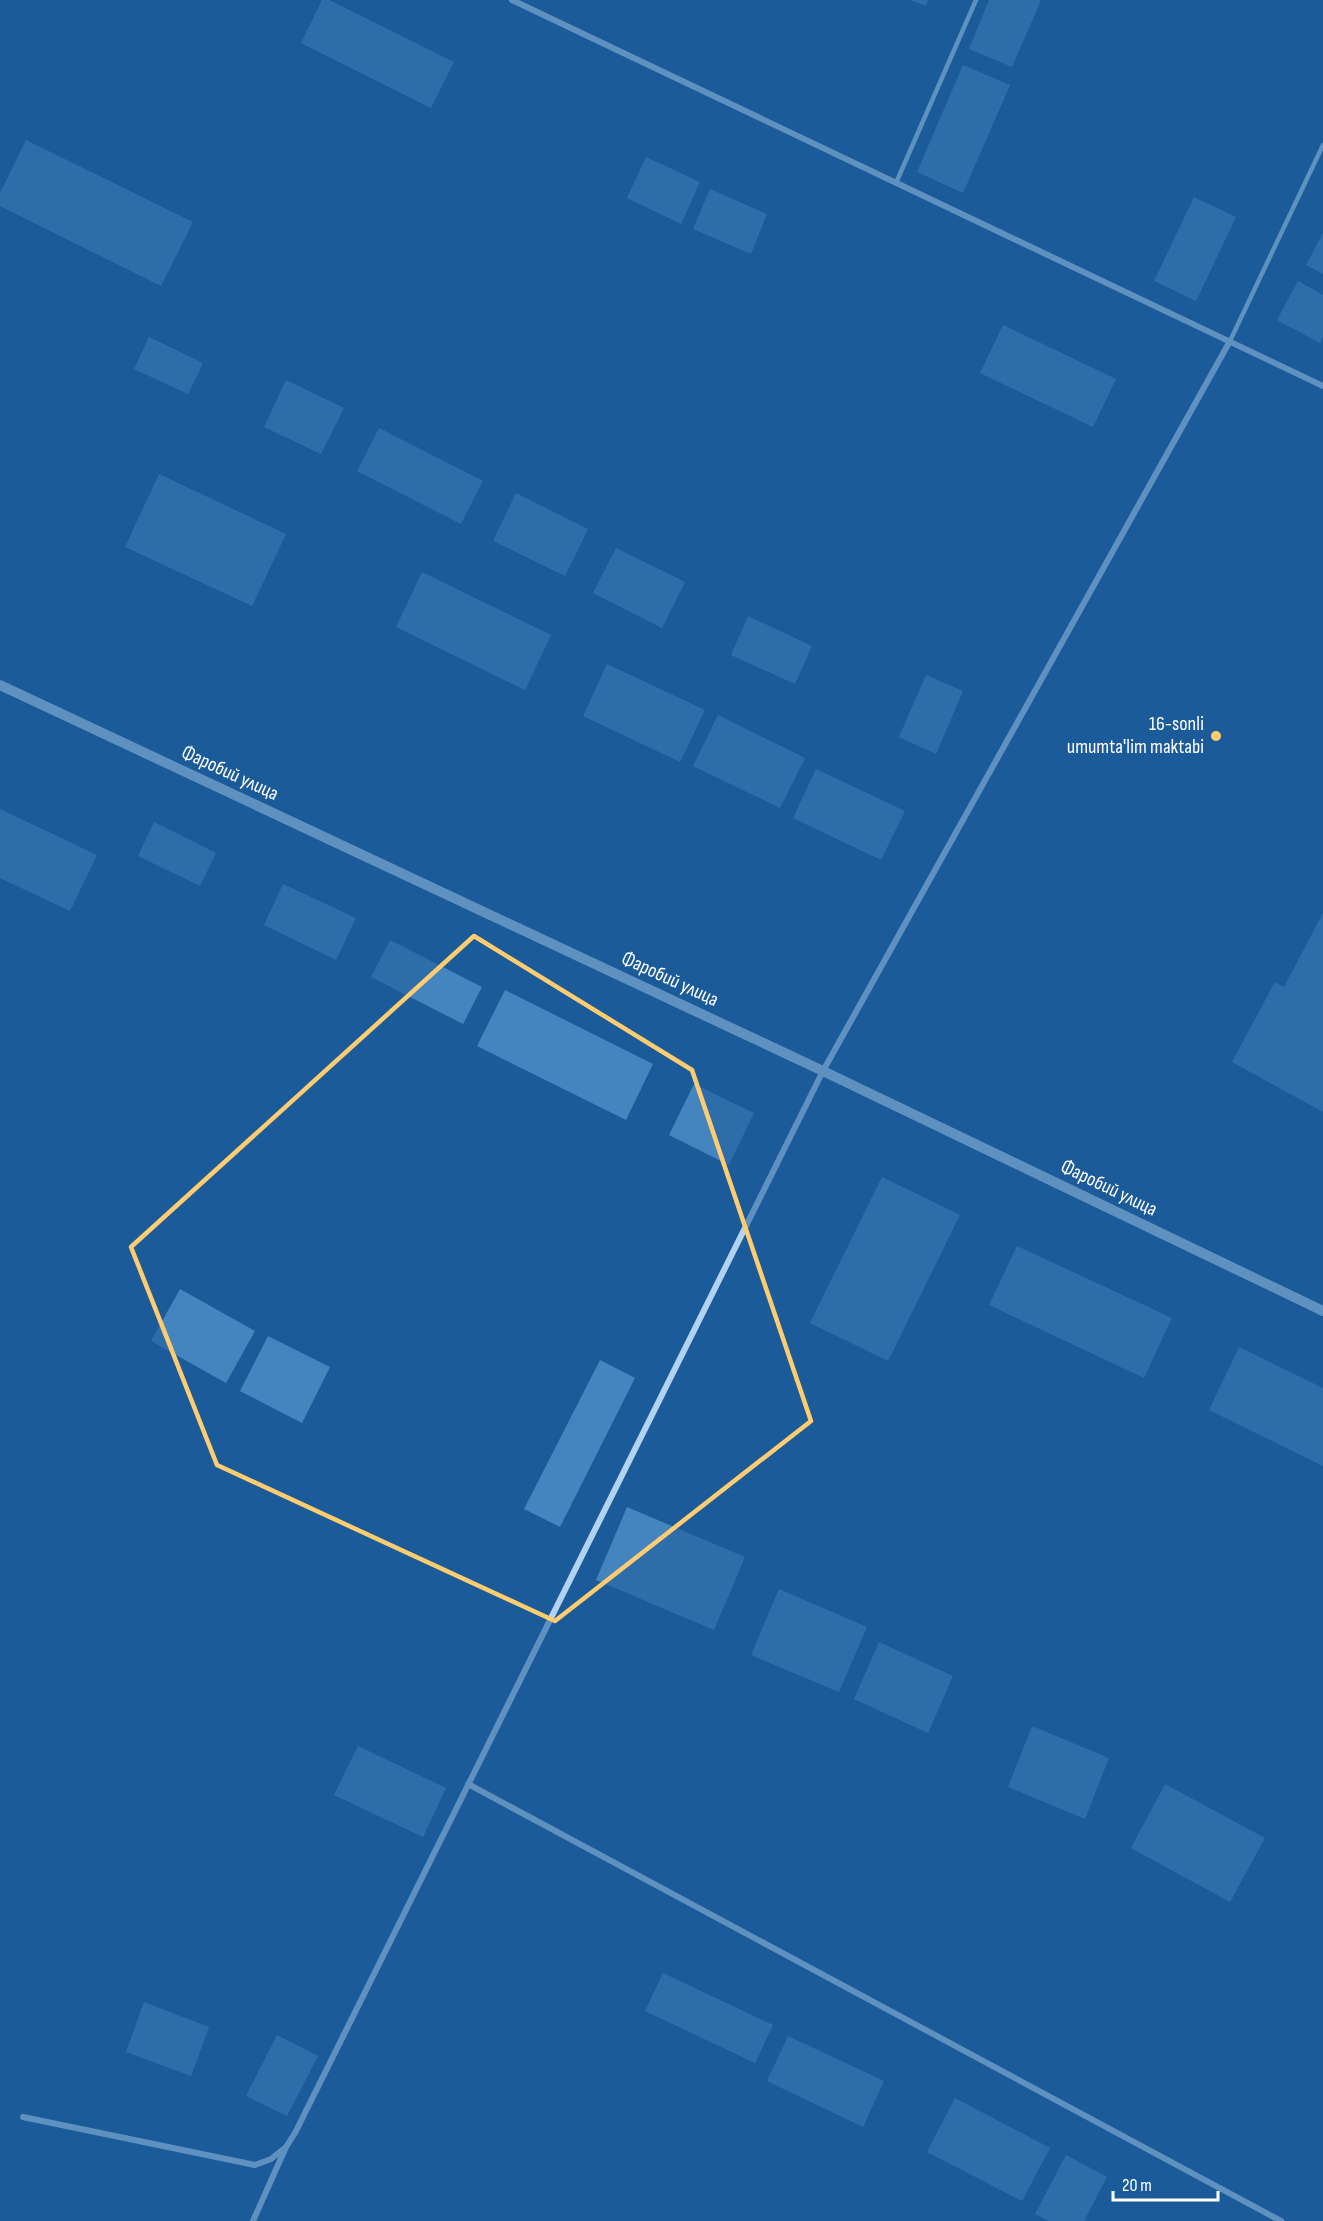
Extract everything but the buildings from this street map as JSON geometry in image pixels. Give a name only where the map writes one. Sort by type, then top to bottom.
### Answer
[{"type":"street","points":[[512,0],[525,3],[1323,386]]},
{"type":"street","points":[[252,2221],[286,2147],[295,2133],[823,1071],[1230,341]]},
{"type":"street","name":"Фаробий улица","points":[[0,685],[823,1071],[1323,1311]]},
{"type":"street","points":[[468,1784],[1281,2221]]},
{"type":"street","points":[[23,2117],[255,2165],[271,2159],[286,2147]]},
{"type":"lane","points":[[896,183],[976,0]]},
{"type":"lane","points":[[1230,341],[1323,145]]},
{"type":"highlighted area","points":[[474,936],[692,1070],[811,1421],[555,1621],[217,1465],[131,1247]]},
{"type":"place","name":"16-sonli umumta'lim maktabi","points":[[1216,736]]}]
